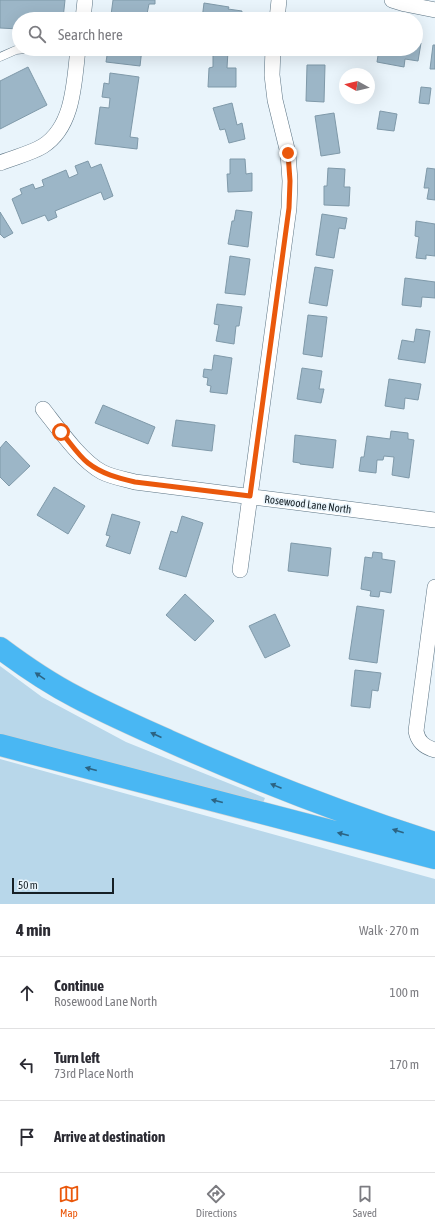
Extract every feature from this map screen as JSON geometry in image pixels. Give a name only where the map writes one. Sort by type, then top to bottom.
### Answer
[{"type":"highway","points":[[0,648],[44,679],[76,698],[222,764],[375,824],[435,842]]},
{"type":"highway","points":[[0,745],[435,858]]},
{"type":"street","points":[[83,12],[85,0]]},
{"type":"street","points":[[277,12],[279,0]]},
{"type":"street","points":[[392,0],[435,10]]},
{"type":"street","points":[[0,163],[42,147],[57,133],[66,117],[71,100],[77,56]]},
{"type":"street","points":[[240,570],[289,201],[290,181],[288,153],[275,100],[272,75],[273,56]]},
{"type":"street","name":"Rosewood Lane North","points":[[43,409],[87,462],[102,472],[118,478],[135,482],[435,520]]},
{"type":"street","points":[[435,586],[416,731],[420,742],[424,746],[435,750]]},
{"type":"lane","points":[[0,57],[12,52]]},
{"type":"shaded area","points":[[0,666],[42,697],[126,742],[265,798],[263,803],[0,734]]},
{"type":"shaded area","points":[[0,759],[435,879],[435,904],[0,904]]},
{"type":"building","points":[[0,0],[65,0],[64,12],[12,12],[12,29],[0,28]]},
{"type":"building","points":[[113,0],[155,0],[155,4],[149,4],[147,12],[111,12]]},
{"type":"building","points":[[204,3],[229,7],[228,9],[242,11],[242,12],[203,12]]},
{"type":"building","points":[[433,45],[435,45],[435,69],[430,69]]},
{"type":"building","points":[[107,56],[141,56],[140,66],[106,62]]},
{"type":"building","points":[[213,56],[228,56],[227,68],[236,68],[236,87],[208,87],[209,68],[213,67]]},
{"type":"building","points":[[378,56],[419,56],[418,61],[405,59],[404,67],[377,62]]},
{"type":"building","points":[[307,65],[325,65],[324,102],[306,101]]},
{"type":"building","points":[[28,67],[47,105],[0,129],[0,81]]},
{"type":"building","points":[[110,73],[139,77],[130,137],[138,138],[137,149],[95,144],[100,107],[109,108],[110,98],[102,97],[104,83],[109,84]]},
{"type":"building","points":[[421,87],[431,88],[429,104],[419,103]]},
{"type":"building","points":[[232,103],[237,125],[242,123],[245,139],[229,143],[225,129],[220,130],[213,108]]},
{"type":"building","points":[[380,111],[397,114],[394,131],[377,129]]},
{"type":"building","points":[[334,113],[340,153],[321,156],[315,116]]},
{"type":"building","points":[[230,159],[245,159],[246,174],[252,173],[252,191],[228,192],[227,174],[230,174]]},
{"type":"building","points":[[88,161],[91,168],[101,164],[113,196],[104,200],[101,192],[55,211],[57,217],[48,221],[45,215],[22,224],[12,199],[22,194],[20,189],[33,184],[35,189],[44,186],[42,180],[66,170],[69,178],[78,174],[75,166]]},
{"type":"building","points":[[328,168],[345,169],[344,187],[350,187],[349,206],[324,205],[324,186],[327,186]]},
{"type":"building","points":[[427,168],[435,169],[435,200],[427,199],[429,188],[424,188]]},
{"type":"building","points":[[236,210],[252,212],[248,247],[228,244],[232,221],[234,221]]},
{"type":"building","points":[[0,212],[13,233],[4,238],[0,234]]},
{"type":"building","points":[[322,214],[347,218],[345,229],[339,228],[334,258],[316,255]]},
{"type":"building","points":[[416,221],[435,224],[435,256],[426,255],[426,259],[416,258],[419,237],[415,236]]},
{"type":"building","points":[[230,256],[250,259],[245,295],[225,293]]},
{"type":"building","points":[[315,267],[333,270],[327,306],[309,303]]},
{"type":"building","points":[[405,278],[435,282],[435,298],[422,297],[421,307],[402,305]]},
{"type":"building","points":[[217,304],[242,307],[239,326],[236,326],[234,344],[216,341],[219,325],[214,324]]},
{"type":"building","points":[[308,315],[327,317],[322,357],[303,354]]},
{"type":"building","points":[[416,329],[430,331],[425,363],[398,359],[402,340],[414,342]]},
{"type":"building","points":[[214,355],[232,358],[227,394],[210,392],[211,386],[207,385],[208,378],[203,377],[204,369],[212,370]]},
{"type":"building","points":[[302,368],[322,371],[319,389],[324,389],[321,403],[297,399]]},
{"type":"building","points":[[389,379],[421,384],[418,400],[405,398],[404,409],[385,406]]},
{"type":"building","points":[[103,405],[155,427],[148,444],[95,423]]},
{"type":"building","points":[[176,420],[215,425],[212,451],[172,446]]},
{"type":"building","points":[[391,431],[408,433],[408,439],[414,440],[409,478],[392,475],[394,457],[384,456],[383,460],[377,460],[376,473],[359,471],[361,457],[364,457],[367,436],[390,439]]},
{"type":"building","points":[[295,435],[336,440],[333,468],[293,462]]},
{"type":"building","points":[[6,441],[30,466],[9,486],[0,477],[0,448]]},
{"type":"building","points":[[54,487],[85,506],[68,534],[37,515]]},
{"type":"building","points":[[112,514],[140,522],[130,554],[106,546],[110,536],[106,535]]},
{"type":"building","points":[[182,516],[203,523],[186,577],[159,569],[171,531],[177,533]]},
{"type":"building","points":[[291,543],[331,548],[328,576],[288,571]]},
{"type":"building","points":[[373,552],[382,553],[382,559],[395,561],[391,593],[380,591],[379,597],[370,596],[371,591],[361,589],[365,557],[372,558]]},
{"type":"building","points":[[185,594],[214,621],[195,641],[166,615]]},
{"type":"building","points":[[357,606],[384,610],[377,663],[349,659]]},
{"type":"building","points":[[275,614],[290,646],[265,658],[249,626]]},
{"type":"building","points":[[355,670],[381,673],[378,691],[372,690],[370,708],[351,706]]},
{"type":"route","points":[[61,432],[87,462],[102,472],[118,478],[135,482],[250,496],[289,208],[290,181],[288,153]]}]
